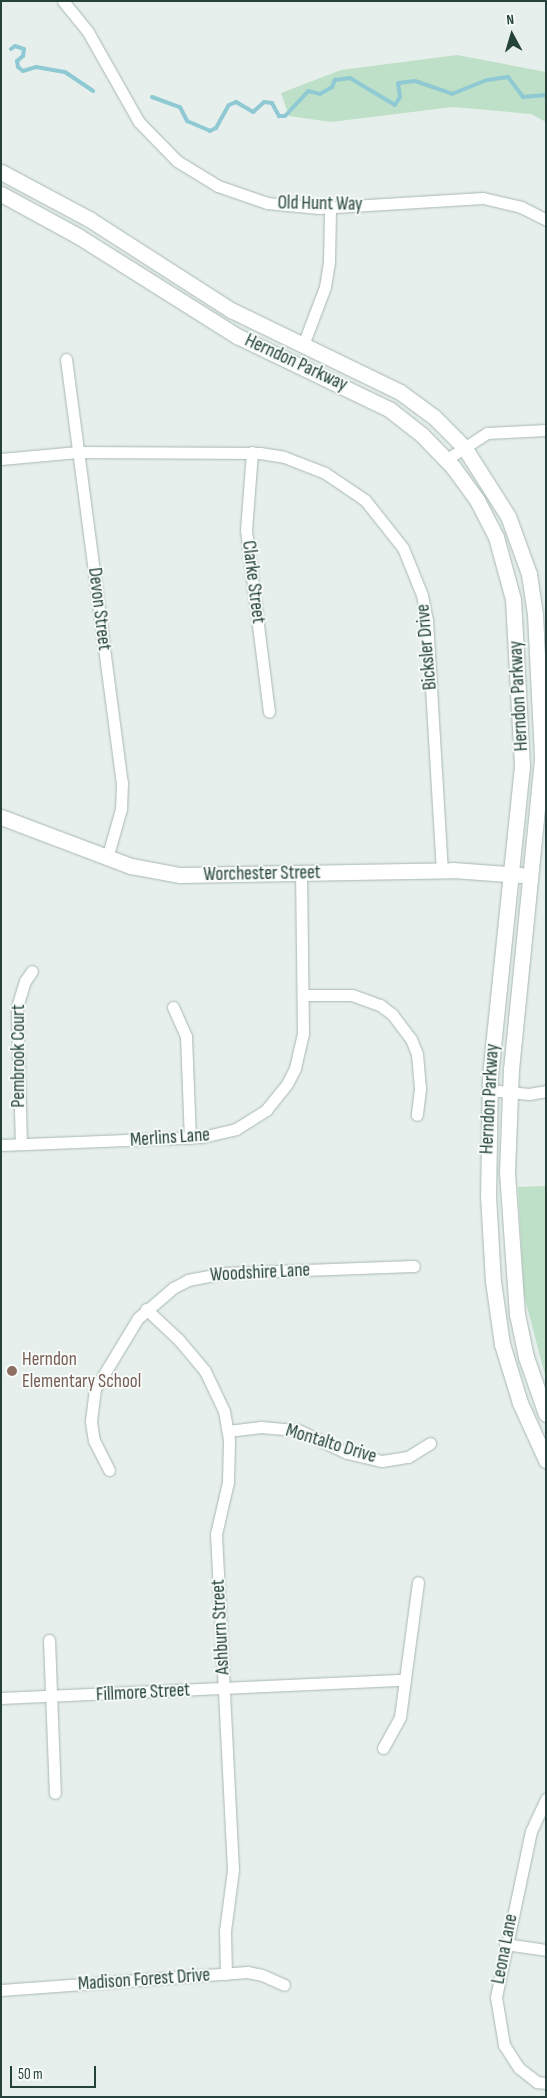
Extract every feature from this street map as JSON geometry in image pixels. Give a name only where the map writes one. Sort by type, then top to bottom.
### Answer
[{"type":"main road","name":"Herndon Parkway","points":[[1,172],[83,216],[231,310],[303,346],[395,388],[434,417],[464,447],[508,516],[523,554],[532,594],[542,745],[533,876],[510,1092],[507,1172],[515,1294],[526,1357],[546,1414]]},
{"type":"main road","name":"Herndon Parkway","points":[[1,194],[78,236],[237,336],[371,398],[407,421],[447,459],[487,519],[503,558],[513,599],[522,751],[512,874],[489,1090],[487,1186],[497,1315],[507,1364],[520,1403],[546,1460]]},
{"type":"main road","name":"Worchester Street","points":[[1,817],[107,858],[153,871],[180,875],[442,870],[533,876]]},
{"type":"street","name":"Old Hunt Way","points":[[63,1],[88,32],[139,122],[177,161],[198,175],[241,196],[292,207],[330,208],[483,198],[521,206],[546,220]]},
{"type":"street","points":[[303,346],[325,287],[329,262],[330,208]]},
{"type":"street","name":"Devon Street","points":[[66,359],[122,782],[121,809],[107,858]]},
{"type":"street","points":[[447,459],[488,433],[546,430]]},
{"type":"street","name":"Bicksler Drive","points":[[1,459],[78,452],[252,452],[303,463],[346,485],[385,522],[414,570],[427,620],[442,870]]},
{"type":"street","name":"Clarke Street","points":[[252,452],[246,530],[270,712]]},
{"type":"street","name":"Merlins Lane","points":[[1,1145],[190,1138],[236,1129],[266,1110],[277,1098],[295,1068],[301,1051],[303,995],[301,874]]},
{"type":"street","name":"Pembrook Court","points":[[21,1144],[17,1006],[20,994],[32,971]]},
{"type":"street","points":[[303,995],[352,995],[380,1005],[392,1014],[407,1032],[418,1054],[420,1088],[417,1115]]},
{"type":"street","points":[[173,1007],[186,1036],[190,1138]]},
{"type":"street","points":[[489,1090],[510,1092],[546,1091]]},
{"type":"street","name":"Woodshire Lane","points":[[108,1470],[94,1441],[91,1421],[94,1397],[102,1374],[146,1309],[172,1288],[206,1275],[414,1266]]},
{"type":"street","name":"Ashburn Street","points":[[146,1309],[185,1346],[205,1371],[216,1391],[228,1431],[228,1482],[216,1534],[233,1870],[225,1931],[226,1974]]},
{"type":"street","name":"Montalto Drive","points":[[228,1431],[261,1427],[298,1430],[347,1453],[382,1461],[408,1457],[430,1443]]},
{"type":"street","points":[[383,1748],[400,1717],[418,1582]]},
{"type":"street","points":[[50,1640],[50,1697],[55,1722],[55,1793]]},
{"type":"street","name":"Fillmore Street","points":[[1,1698],[404,1680]]},
{"type":"street","name":"Leona Lane","points":[[546,1799],[531,1831],[505,1944],[496,1997],[504,2045],[519,2068],[537,2082],[546,2083]]},
{"type":"street","points":[[505,1944],[546,1950]]},
{"type":"street","name":"Madison Forest Drive","points":[[1,1990],[226,1974],[262,1975],[284,1985]]},
{"type":"green space","points":[[457,55],[546,72],[546,122],[531,114],[453,107],[331,122],[289,116],[281,93],[341,70]]},
{"type":"green space","points":[[546,1186],[546,1379],[524,1295],[518,1187]]},
{"type":"waterway","points":[[11,49],[15,46],[24,49],[23,56],[17,61],[18,67],[23,71],[36,67],[65,72],[93,91]]},
{"type":"waterway","points":[[152,97],[180,107],[187,121],[210,131],[216,128],[229,105],[236,102],[253,112],[264,102],[272,103],[279,116],[285,116],[308,91],[320,94],[332,87],[335,80],[350,78],[395,105],[400,97],[398,83],[415,81],[452,94],[487,80],[508,77],[523,97],[546,95]]},
{"type":"place","name":"Herndon Elementary School","points":[[12,1371]]}]
